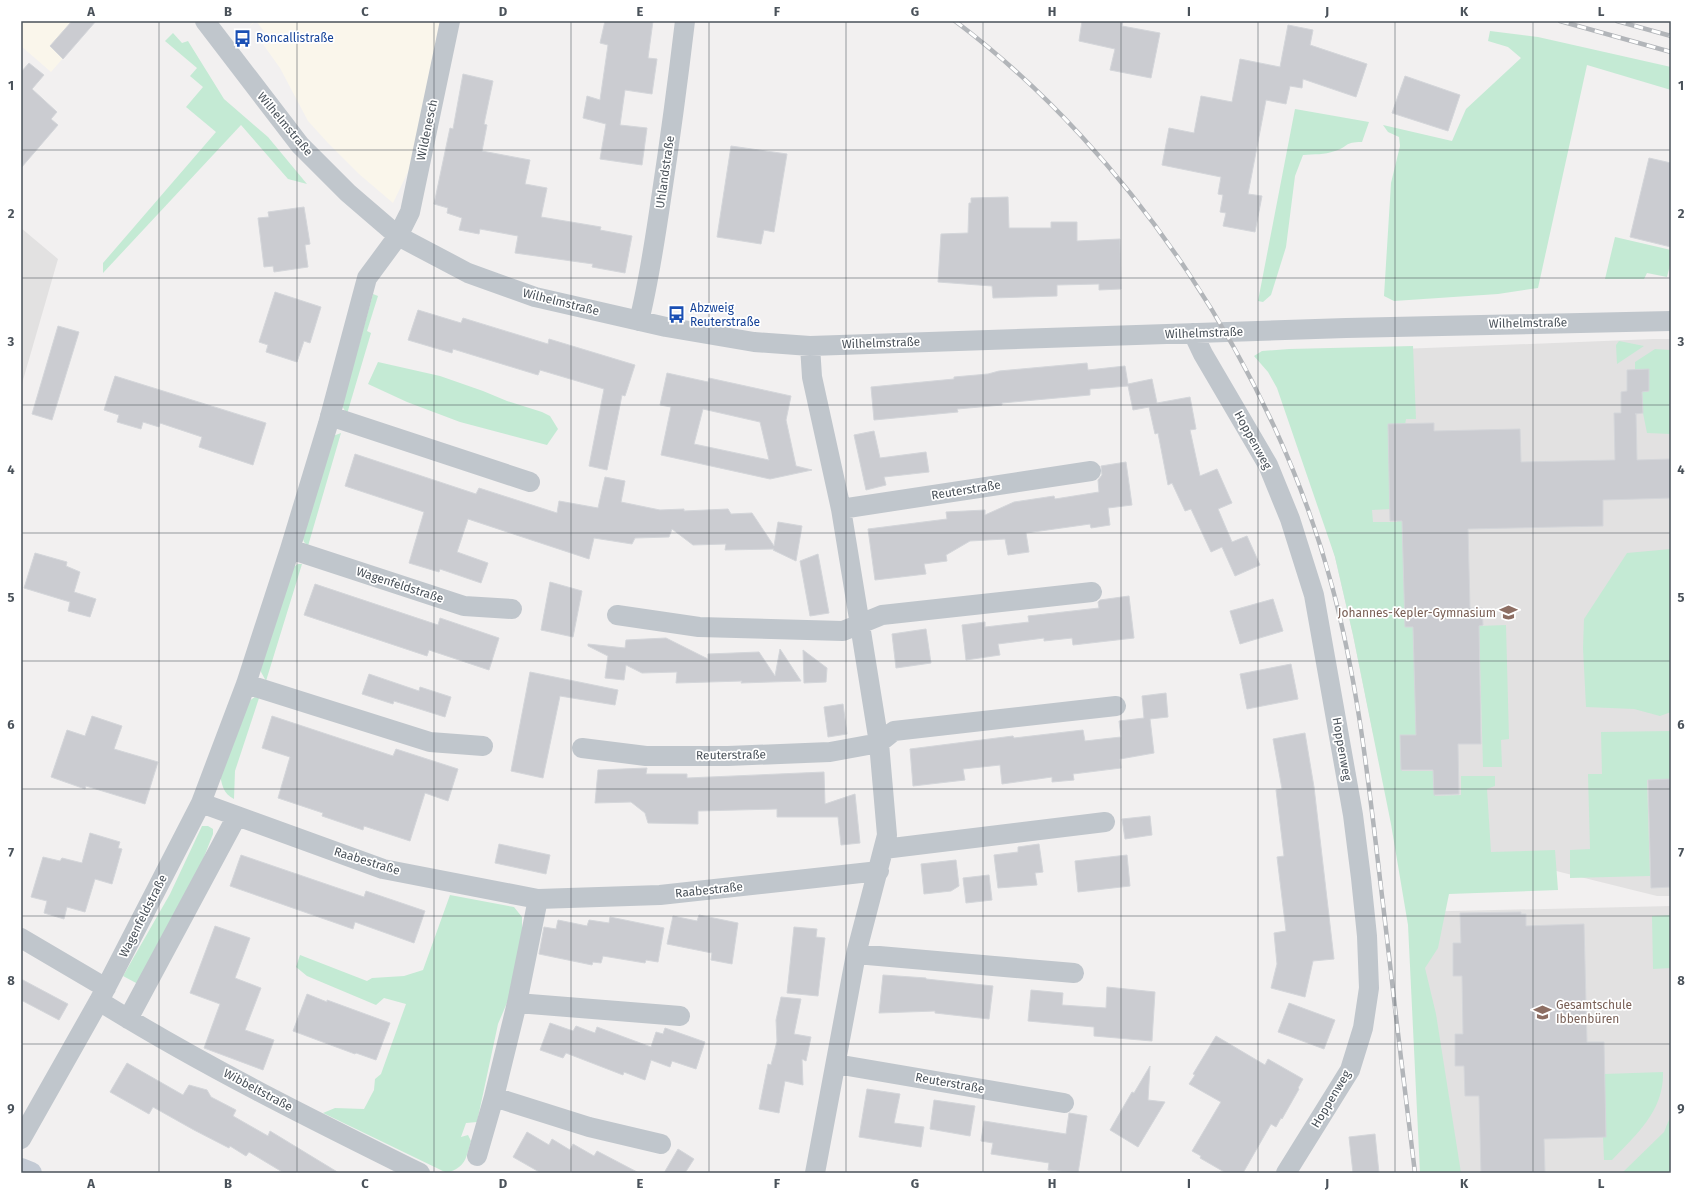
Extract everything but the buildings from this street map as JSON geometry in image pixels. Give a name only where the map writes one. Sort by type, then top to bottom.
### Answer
[{"type":"main road","points":[[21,1169],[31,1173]]},
{"type":"street","name":"Wilhelmstraße","points":[[205,21],[300,145],[348,193],[398,236],[468,273],[535,297],[666,327],[754,342],[810,346],[1361,327],[1671,321]]},
{"type":"street","name":"Wildenesch","points":[[398,236],[410,212],[450,21]]},
{"type":"street","name":"Uhlandstraße","points":[[639,321],[644,303],[660,208],[676,99],[685,21]]},
{"type":"street","name":"Wagenfeldstraße","points":[[21,1139],[103,994],[201,803],[246,684],[290,549],[330,416],[367,278],[398,236]]},
{"type":"street","name":"Hoppenweg","points":[[1193,333],[1203,354],[1268,465],[1290,519],[1314,594],[1353,815],[1363,899],[1367,936],[1369,988],[1363,1028],[1350,1070],[1286,1173]]},
{"type":"street","points":[[810,346],[812,377],[841,509],[879,743],[887,835],[879,871],[856,954],[817,1172]]},
{"type":"street","points":[[330,416],[530,482]]},
{"type":"street","name":"Reuterstraße","points":[[841,509],[1091,471]]},
{"type":"street","name":"Wagenfeldstraße","points":[[290,549],[464,606],[512,609]]},
{"type":"street","points":[[617,615],[699,627],[843,631],[882,615],[1092,592]]},
{"type":"street","points":[[246,684],[430,742],[483,746]]},
{"type":"street","name":"Reuterstraße","points":[[582,748],[646,756],[728,756],[830,752],[879,743],[894,731],[1116,706]]},
{"type":"street","name":"Raabestraße","points":[[201,803],[383,869],[538,899],[660,895],[879,871]]},
{"type":"street","points":[[128,1019],[237,816]]},
{"type":"street","points":[[884,849],[1105,822]]},
{"type":"street","points":[[476,1156],[494,1097],[517,1003],[538,899]]},
{"type":"street","name":"Wibbeltstraße","points":[[21,938],[103,994],[128,1019],[269,1097],[420,1173]]},
{"type":"street","points":[[856,954],[1074,973]]},
{"type":"street","points":[[517,1003],[680,1016]]},
{"type":"street","name":"Reuterstraße","points":[[836,1064],[1064,1103]]},
{"type":"street","points":[[494,1097],[589,1127],[662,1144]]},
{"type":"shaded area","points":[[21,21],[95,21],[51,72],[21,46]]},
{"type":"shaded area","points":[[256,21],[444,21],[418,151],[393,203],[359,174],[308,121],[280,68],[260,40],[267,35]]},
{"type":"shaded area","points":[[21,228],[58,259],[21,387]]},
{"type":"shaded area","name":"Johannes-Kepler-Gymnasium","points":[[1671,339],[1671,896],[1657,896],[1528,864],[1438,866],[1373,733],[1335,557],[1276,354]]},
{"type":"shaded area","name":"Gesamtschule Ibbenbüren","points":[[1671,906],[1671,1173],[1442,1173],[1410,912]]},
{"type":"green space","points":[[1490,31],[1538,37],[1671,67],[1671,90],[1587,65],[1538,288],[1498,294],[1394,301],[1384,296],[1391,183],[1400,146],[1399,137],[1388,132],[1383,125],[1452,141],[1466,109],[1521,58],[1508,47],[1488,41]]},
{"type":"green space","points":[[173,33],[182,43],[188,41],[224,99],[268,137],[307,184],[288,179],[241,125],[103,273],[103,263],[216,132],[186,107],[203,87],[190,76],[197,68],[165,41]]},
{"type":"green space","points":[[1295,109],[1369,122],[1362,142],[1349,144],[1327,153],[1303,155],[1295,176],[1286,247],[1271,295],[1263,302],[1258,301]]},
{"type":"green space","points":[[1615,237],[1671,250],[1671,261],[1667,277],[1647,273],[1644,279],[1605,279]]},
{"type":"green space","points":[[373,294],[378,296],[367,331],[371,333],[347,414],[342,406]]},
{"type":"green space","points":[[1619,341],[1644,346],[1617,364],[1616,345]]},
{"type":"green space","points":[[1413,346],[1416,419],[1406,419],[1391,509],[1372,510],[1373,522],[1397,522],[1397,519],[1404,519],[1406,627],[1414,627],[1417,736],[1402,736],[1402,771],[1434,771],[1435,796],[1461,795],[1461,776],[1495,776],[1495,786],[1487,789],[1491,852],[1555,850],[1558,890],[1449,894],[1438,948],[1425,968],[1436,1014],[1461,1173],[1420,1173],[1408,925],[1391,824],[1353,635],[1335,557],[1277,388],[1268,372],[1254,356],[1262,351],[1289,349]]},
{"type":"green space","points":[[1655,349],[1671,350],[1671,434],[1647,433],[1643,413],[1642,392],[1649,391],[1649,370],[1635,370],[1635,362]]},
{"type":"green space","points":[[378,362],[440,376],[507,401],[542,412],[550,416],[558,429],[547,445],[460,422],[407,402],[368,384]]},
{"type":"green space","points":[[341,433],[308,546],[304,542],[302,536],[333,436]]},
{"type":"green space","points":[[1671,549],[1671,712],[1660,716],[1634,709],[1586,707],[1583,648],[1584,619],[1627,553]]},
{"type":"green space","points":[[298,564],[302,564],[266,681],[261,672],[260,666],[292,568]]},
{"type":"green space","points":[[1506,625],[1509,739],[1501,740],[1502,767],[1483,767],[1479,626]]},
{"type":"green space","points":[[255,697],[259,698],[235,771],[234,799],[225,791],[220,772],[249,701]]},
{"type":"green space","points":[[1671,731],[1671,779],[1647,780],[1650,876],[1570,878],[1570,850],[1590,849],[1588,774],[1602,774],[1601,732]]},
{"type":"green space","points":[[202,826],[208,826],[213,829],[213,834],[197,875],[138,984],[123,976],[170,894]]},
{"type":"green space","points":[[450,895],[514,907],[522,917],[522,932],[509,998],[498,1024],[477,1122],[466,1123],[461,1137],[468,1135],[471,1141],[468,1152],[462,1165],[447,1173],[323,1113],[335,1108],[364,1109],[374,1090],[375,1079],[381,1074],[406,1004],[384,998],[376,1005],[307,976],[296,967],[300,955],[367,981],[372,978],[404,976],[423,970]]},
{"type":"green space","points":[[1671,915],[1671,968],[1653,969],[1652,916]]},
{"type":"green space","points":[[1663,1072],[1659,1099],[1647,1121],[1631,1141],[1612,1160],[1604,1160],[1603,1137],[1606,1137],[1604,1074]]},
{"type":"green space","points":[[1671,1115],[1671,1173],[1622,1173],[1664,1132]]},
{"type":"railway","points":[[955,21],[1020,75],[1081,135],[1137,202],[1188,273],[1234,348],[1274,426],[1307,506],[1332,586],[1342,625],[1357,704],[1415,1173]]},
{"type":"railway","points":[[1560,21],[1671,52]]},
{"type":"railway","points":[[1617,21],[1671,36]]},
{"type":"place","name":"Roncallistraße","points":[[243,38]]},
{"type":"place","name":"Abzweig Reuterstraße","points":[[677,315]]},
{"type":"place","name":"Johannes-Kepler-Gymnasium","points":[[1509,613]]},
{"type":"place","name":"Gesamtschule Ibbenbüren","points":[[1543,1012]]}]
